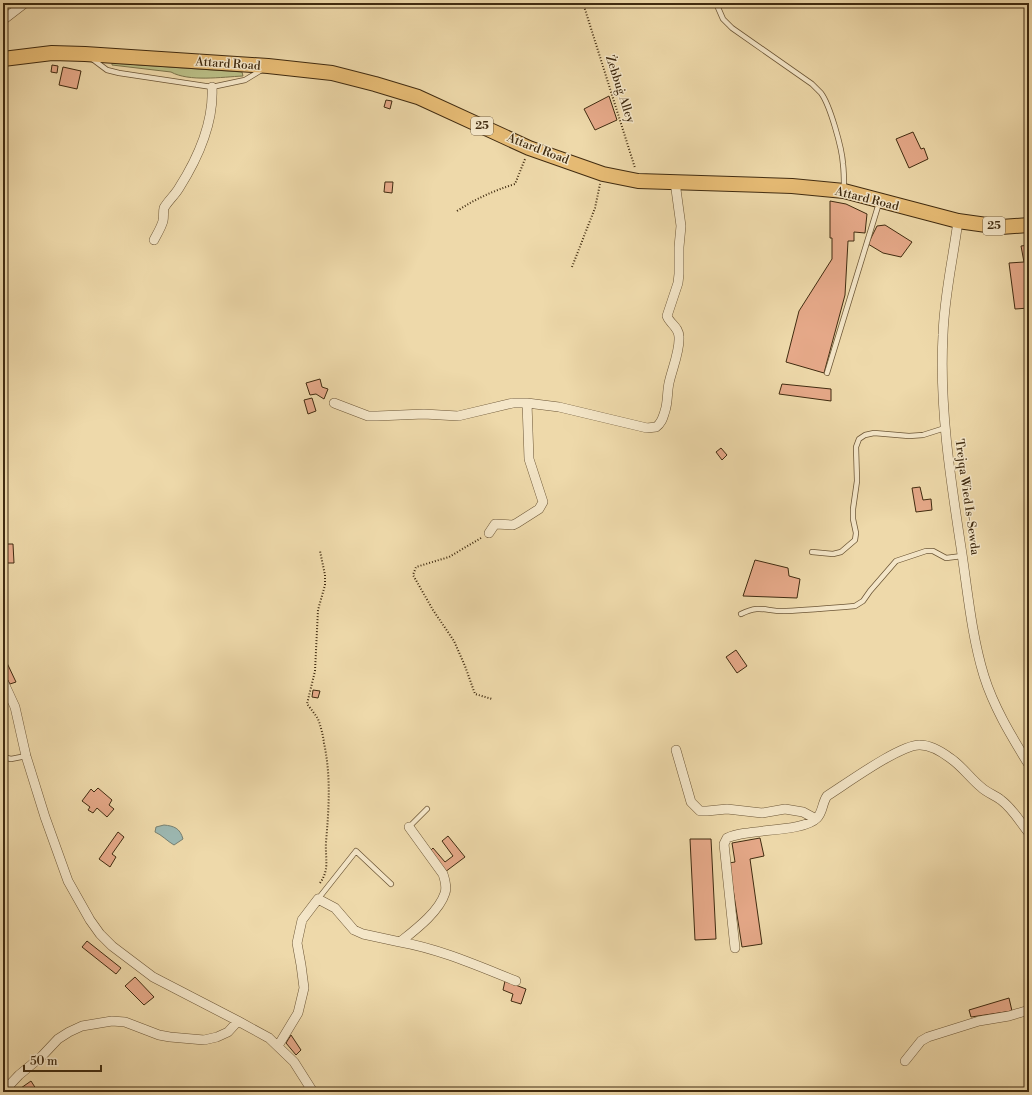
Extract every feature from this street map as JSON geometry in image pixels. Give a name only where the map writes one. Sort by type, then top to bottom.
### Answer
[{"type":"main road","name":"Attard Road","points":[[3,59],[52,53],[85,54],[268,66],[332,73],[418,97],[529,148],[603,174],[638,181],[792,186],[844,191],[958,221]]},
{"type":"main road","name":"25","points":[[958,221],[1001,227],[1029,225]]},
{"type":"street","points":[[3,20],[25,3]]},
{"type":"street","points":[[154,240],[160,229],[164,208],[182,184],[203,142],[213,99],[212,87]]},
{"type":"street","points":[[334,403],[368,416],[424,414],[458,416],[512,403],[527,403],[559,407],[647,428],[656,427],[660,424],[666,409],[669,383],[679,341],[676,327],[669,321],[668,316],[678,283],[679,274],[681,226],[675,182]]},
{"type":"street","name":"Trejqa Wied Is-Sewda","points":[[958,221],[943,333],[945,428],[952,489],[975,642],[991,693],[1011,735],[1029,765]]},
{"type":"street","points":[[489,533],[495,524],[513,525],[542,506],[542,497],[528,454],[527,403]]},
{"type":"street","points":[[3,681],[15,708],[26,756],[45,817],[68,881],[90,920],[100,934],[112,946],[153,977],[269,1038],[294,1062],[313,1092]]},
{"type":"street","points":[[735,948],[724,841],[730,836],[798,826],[811,822],[816,819],[822,810],[823,802],[827,796],[893,754],[907,747],[919,744],[930,747],[950,757],[958,763],[981,788],[1000,799],[1009,807],[1029,833]]},
{"type":"street","points":[[676,750],[691,802],[700,811],[727,809],[762,813],[785,809],[803,812],[816,819]]},
{"type":"street","points":[[400,942],[428,918],[442,900],[446,892],[446,883],[443,874],[409,827]]},
{"type":"street","points":[[278,1046],[298,1013],[304,988],[297,943],[302,920],[318,899],[335,908],[354,930],[363,934],[437,950],[516,981]]},
{"type":"street","points":[[905,1061],[921,1041],[928,1037],[979,1022],[1029,1010]]},
{"type":"street","points":[[3,1092],[19,1075],[39,1059],[58,1039],[82,1026],[112,1021],[125,1022],[159,1035],[204,1040],[217,1038],[228,1032],[238,1021]]},
{"type":"lane","points":[[716,3],[723,19],[732,28],[812,84],[821,93],[832,117],[841,154],[843,163],[844,191]]},
{"type":"lane","points":[[85,54],[107,70],[118,73],[212,87],[245,80],[268,66]]},
{"type":"lane","points":[[827,372],[880,201]]},
{"type":"lane","points":[[812,552],[833,554],[841,552],[855,540],[856,533],[853,510],[857,481],[856,447],[859,439],[865,435],[874,433],[909,436],[923,435],[945,428]]},
{"type":"lane","points":[[741,614],[758,608],[785,611],[855,606],[863,601],[896,561],[926,551],[933,551],[946,558],[962,556]]},
{"type":"lane","points":[[3,757],[11,759],[26,756]]},
{"type":"lane","points":[[409,827],[427,809]]},
{"type":"lane","points":[[318,899],[356,851],[391,884]]},
{"type":"path","name":"Żebbuġ Alley","points":[[583,3],[638,181]]},
{"type":"path","points":[[457,211],[476,199],[493,191],[515,184],[529,148]]},
{"type":"path","points":[[572,268],[595,208],[603,174]]},
{"type":"path","points":[[489,533],[468,544],[449,557],[416,567],[413,575],[433,610],[454,641],[475,694],[492,699]]},
{"type":"path","points":[[318,899],[317,888],[325,876],[326,866],[329,779],[328,763],[322,731],[318,719],[307,704],[315,671],[318,610],[325,585],[325,575],[320,551]]},
{"type":"green space","points":[[112,63],[242,72],[243,76],[196,78],[178,75],[171,72],[112,65]]},
{"type":"water","points":[[164,825],[176,828],[180,832],[183,839],[174,845],[155,832],[156,827]]},
{"type":"building","points":[[52,65],[58,66],[57,73],[51,72]]},
{"type":"building","points":[[63,67],[81,71],[77,89],[59,85]]},
{"type":"building","points":[[609,96],[617,120],[595,130],[584,109]]},
{"type":"building","points":[[386,100],[392,101],[390,109],[384,107]]},
{"type":"building","points":[[913,132],[921,149],[924,148],[928,159],[909,168],[896,139]]},
{"type":"building","points":[[385,182],[393,182],[392,193],[384,192]]},
{"type":"building","points":[[830,201],[846,204],[867,214],[865,233],[854,232],[854,241],[848,241],[845,295],[824,373],[786,362],[799,311],[832,259],[832,238],[830,238]]},
{"type":"building","points":[[885,225],[912,242],[901,257],[883,253],[868,244],[877,226]]},
{"type":"building","points":[[1029,245],[1029,308],[1015,309],[1009,263],[1024,262],[1021,246]]},
{"type":"building","points":[[320,379],[322,387],[328,389],[324,399],[316,394],[310,395],[306,383]]},
{"type":"building","points":[[782,384],[831,389],[831,401],[779,394]]},
{"type":"building","points":[[312,398],[316,411],[308,414],[304,400]]},
{"type":"building","points":[[721,448],[727,455],[722,460],[716,452]]},
{"type":"building","points":[[920,487],[923,500],[931,499],[932,510],[916,512],[912,488]]},
{"type":"building","points":[[3,544],[13,544],[14,563],[3,563]]},
{"type":"building","points":[[755,560],[788,568],[789,576],[800,579],[797,598],[743,596]]},
{"type":"building","points":[[736,650],[747,666],[737,673],[726,657]]},
{"type":"building","points":[[7,663],[16,682],[10,684],[3,672],[3,665]]},
{"type":"building","points":[[313,690],[320,691],[318,698],[312,697]]},
{"type":"building","points":[[98,788],[112,800],[109,805],[114,809],[107,817],[97,808],[93,813],[88,810],[90,807],[82,801],[91,789],[94,792]]},
{"type":"building","points":[[118,832],[124,837],[112,854],[116,857],[110,867],[99,859]]},
{"type":"building","points":[[448,836],[465,857],[445,872],[429,852],[433,848],[445,862],[453,856],[442,841]]},
{"type":"building","points":[[760,838],[764,856],[750,859],[762,944],[742,947],[729,863],[735,862],[732,843]]},
{"type":"building","points":[[690,839],[711,839],[716,939],[695,940]]},
{"type":"building","points":[[87,941],[121,968],[116,974],[82,947]]},
{"type":"building","points":[[135,977],[154,997],[144,1005],[125,986]]},
{"type":"building","points":[[505,981],[526,989],[521,1004],[511,1001],[513,994],[503,990]]},
{"type":"building","points":[[1009,998],[1012,1011],[971,1017],[969,1010]]},
{"type":"building","points":[[291,1035],[301,1050],[296,1055],[286,1043]]},
{"type":"building","points":[[31,1081],[38,1092],[24,1092],[21,1088]]}]
